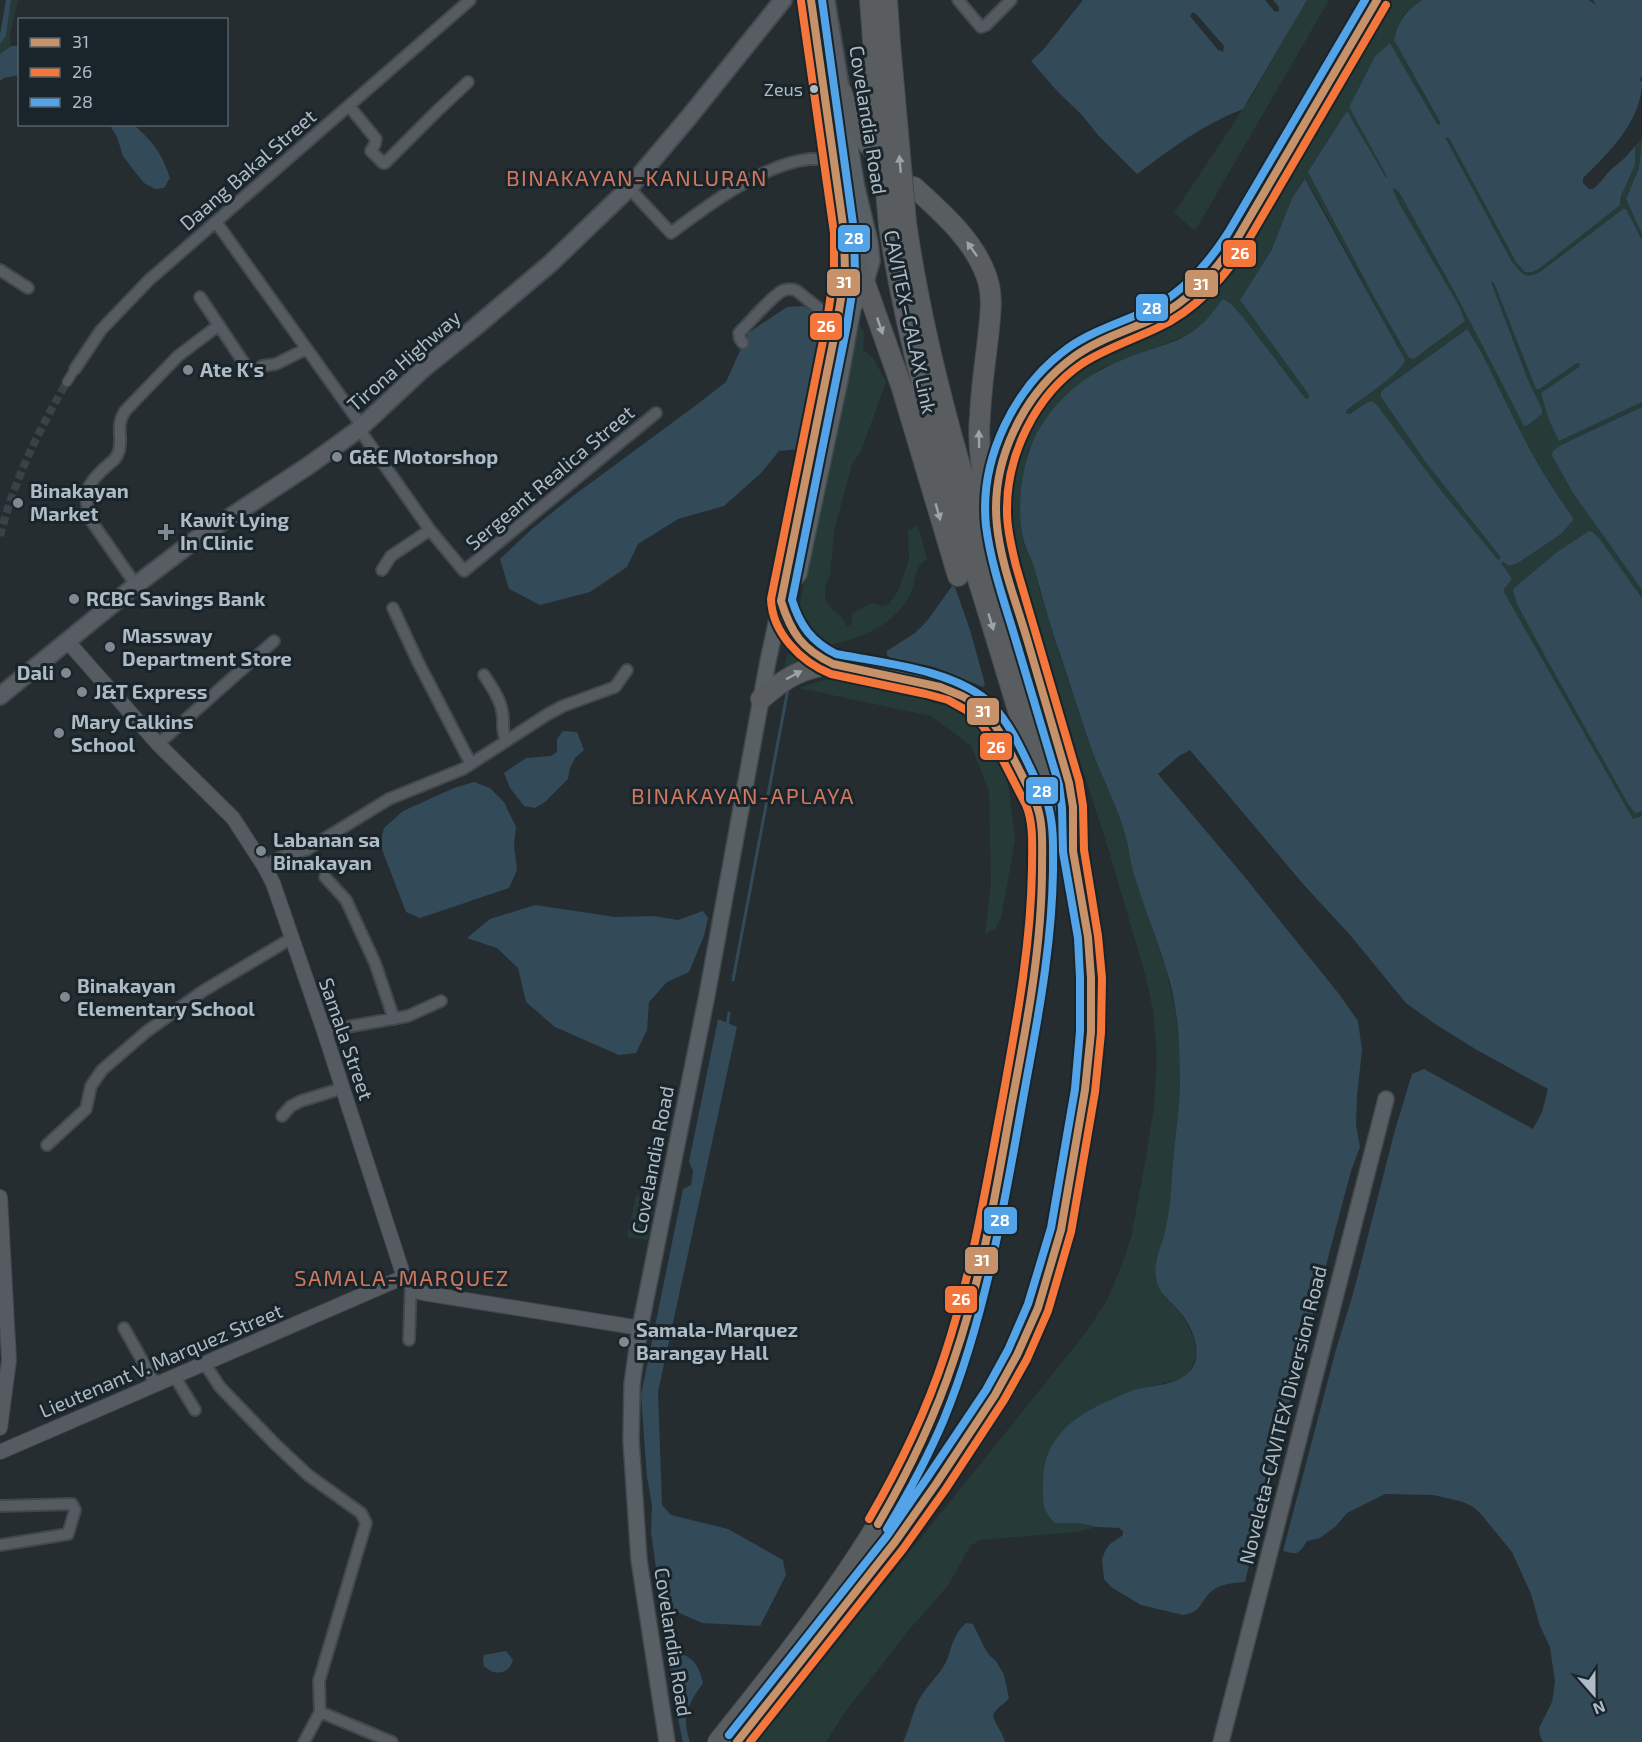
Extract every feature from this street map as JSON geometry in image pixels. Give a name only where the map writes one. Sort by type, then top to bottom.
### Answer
[{"type":"highway","name":"CAVITEX–CALAX Link","points":[[870,0],[881,42],[897,224],[918,294],[937,375],[974,568]]},
{"type":"highway","name":"CAVITEX–CALAX Link","points":[[881,42],[886,0]]},
{"type":"highway","points":[[998,538],[996,509],[1001,467],[1012,433],[1033,397],[1074,357],[1098,342],[1168,310],[1190,295],[1212,272],[1243,226],[1377,0]]},
{"type":"highway","points":[[841,91],[860,134],[878,154]]},
{"type":"highway","points":[[914,187],[968,242],[981,262],[989,281],[991,302],[980,412],[979,442],[982,472],[1006,569],[1069,783],[1073,807],[1073,851]]},
{"type":"highway","points":[[844,232],[908,407],[974,568],[1028,691],[1073,851],[1086,920],[1092,997],[1089,1059],[1078,1130]]},
{"type":"highway","points":[[974,568],[1022,724],[1033,771],[1042,867],[1039,932],[1030,1003],[1009,1119]]},
{"type":"highway","points":[[782,596],[789,625],[800,642],[816,656],[833,664],[949,689],[982,709],[1013,753],[1038,808]]},
{"type":"highway","points":[[761,699],[796,673],[814,666],[833,664]]},
{"type":"highway","points":[[718,1742],[845,1576],[892,1499],[917,1452],[941,1397],[962,1335],[983,1257],[1005,1143]]},
{"type":"highway","points":[[737,1742],[895,1542],[995,1395],[1025,1339],[1043,1293],[1060,1230],[1074,1154]]},
{"type":"main road","name":"Tirona Highway","points":[[0,696],[195,540],[308,466],[361,427],[423,369],[551,263],[629,188],[783,0]]},
{"type":"main road","name":"Covelandia Road","points":[[667,1742],[639,1560],[631,1440],[632,1384],[640,1328],[707,995],[761,699],[837,323],[845,273],[844,232],[811,0]]},
{"type":"main road","name":"Covelandia Road","points":[[782,596],[799,574],[853,308],[865,285],[872,261],[870,242],[856,188],[826,0]]},
{"type":"main road","points":[[832,0],[833,33]]},
{"type":"main road","name":"Noveleta-CAVITEX Diversion Road","points":[[1221,1742],[1386,1099]]},
{"type":"street","name":"Daang Bakal Street","points":[[67,381],[101,330],[149,280],[470,0]]},
{"type":"street","points":[[957,0],[981,27],[987,25],[1011,0]]},
{"type":"street","points":[[349,106],[376,139],[371,151],[383,164],[468,82]]},
{"type":"street","points":[[629,188],[671,233],[708,205],[749,181],[783,166],[809,159],[834,159]]},
{"type":"street","name":"Sergeant Realica Street","points":[[216,222],[361,427],[430,530],[460,568],[466,571],[656,413]]},
{"type":"street","points":[[0,270],[28,288]]},
{"type":"street","points":[[743,343],[739,333],[782,291],[791,289],[797,291],[837,323]]},
{"type":"street","points":[[200,297],[244,363]]},
{"type":"street","points":[[136,585],[92,522],[88,512],[87,493],[93,478],[117,457],[120,449],[120,419],[125,411],[178,356],[219,325]]},
{"type":"street","points":[[262,366],[276,364],[306,349]]},
{"type":"street","points":[[382,570],[392,556],[430,530]]},
{"type":"street","points":[[393,608],[471,764]]},
{"type":"street","points":[[158,744],[274,641]]},
{"type":"street","name":"Samala Street","points":[[68,642],[158,744],[233,818],[264,866],[273,884],[292,938],[407,1280]]},
{"type":"street","points":[[264,866],[285,855],[306,850],[389,799],[463,769],[563,706],[615,687],[627,670]]},
{"type":"street","points":[[484,675],[497,697],[502,712],[503,733],[507,741]]},
{"type":"street","points":[[325,878],[346,900],[375,963],[394,1019]]},
{"type":"street","points":[[47,1145],[86,1109],[92,1086],[102,1070],[146,1032],[203,991],[292,938]]},
{"type":"street","points":[[324,1031],[408,1016],[441,1001]]},
{"type":"street","points":[[282,1116],[291,1106],[301,1101],[343,1088]]},
{"type":"street","points":[[0,1197],[9,1360],[0,1422]]},
{"type":"street","points":[[407,1280],[416,1291],[423,1293],[640,1328]]},
{"type":"street","points":[[407,1280],[409,1340]]},
{"type":"street","name":"Lieutenant V. Marquez Street","points":[[0,1452],[407,1280]]},
{"type":"street","points":[[124,1328],[156,1385]]},
{"type":"street","points":[[205,1364],[220,1388],[274,1443],[308,1475],[361,1513],[366,1522],[319,1681],[320,1712],[304,1742]]},
{"type":"street","points":[[175,1377],[195,1410]]},
{"type":"street","points":[[0,1506],[72,1504],[75,1510],[68,1534],[0,1545]]},
{"type":"street","points":[[320,1712],[392,1742]]},
{"type":"green space","points":[[11,0],[18,0],[10,35],[11,46],[0,54],[0,44],[6,36]]},
{"type":"green space","points":[[1307,0],[1329,0],[1195,231],[1174,213],[1251,97]]},
{"type":"green space","points":[[1392,0],[1422,0],[1403,15],[1394,40],[1440,125],[1437,124],[1390,43],[1375,56],[1349,107],[1388,178],[1347,111],[1309,172],[1373,295],[1409,358],[1414,359],[1442,339],[1459,306],[1399,203],[1394,188],[1399,192],[1454,291],[1517,413],[1542,409],[1528,380],[1491,282],[1494,283],[1536,389],[1577,363],[1581,363],[1579,367],[1541,393],[1624,410],[1642,402],[1642,407],[1561,445],[1604,537],[1642,590],[1642,598],[1599,538],[1594,532],[1589,531],[1557,552],[1515,587],[1514,597],[1627,802],[1635,811],[1642,811],[1642,816],[1633,819],[1503,590],[1511,578],[1500,564],[1503,562],[1510,566],[1518,563],[1561,534],[1572,516],[1535,460],[1467,330],[1385,388],[1381,392],[1381,397],[1427,464],[1499,555],[1501,558],[1498,561],[1393,427],[1366,403],[1349,414],[1346,413],[1398,347],[1305,179],[1292,198],[1271,251],[1240,300],[1309,395],[1308,399],[1231,304],[1211,314],[1188,335],[1102,368],[1066,394],[1057,404],[1028,450],[1023,475],[1021,530],[1024,545],[1036,571],[1055,642],[1094,757],[1116,807],[1136,881],[1165,966],[1175,1010],[1180,1051],[1180,1098],[1167,1227],[1156,1261],[1163,1296],[1185,1320],[1193,1336],[1197,1354],[1190,1372],[1180,1379],[1132,1391],[1104,1527],[1076,1532],[980,1540],[970,1546],[949,1584],[909,1630],[845,1712],[826,1742],[757,1742],[1087,1331],[1107,1300],[1131,1238],[1154,1107],[1157,1056],[1153,1011],[1146,977],[1109,851],[1015,561],[1008,507],[1015,462],[1033,421],[1046,403],[1079,371],[1098,359],[1173,324],[1196,310],[1231,275],[1264,226]]},
{"type":"green space","points":[[1446,136],[1516,262],[1622,202],[1621,196],[1635,165],[1635,146],[1642,138],[1639,168],[1626,199],[1642,234],[1642,240],[1626,209],[1623,209],[1540,272],[1524,274],[1512,262]]},
{"type":"green space","points":[[855,316],[864,333],[863,350],[873,358],[886,382],[861,451],[852,464],[834,531],[830,576],[825,586],[825,599],[847,626],[852,624],[852,614],[871,603],[882,606],[889,604],[898,591],[909,560],[908,530],[918,526],[927,559],[917,570],[910,595],[892,617],[857,637],[816,648],[806,640],[798,615]]},
{"type":"green space","points":[[798,652],[810,660],[782,677],[787,655]]},
{"type":"green space","points":[[852,677],[960,707],[990,736],[1003,759],[1007,775],[1015,840],[1001,918],[995,929],[985,934],[991,884],[989,791],[971,746],[931,716],[799,688],[824,680]]},
{"type":"green space","points":[[636,1195],[656,1198],[648,1240],[627,1237]]},
{"type":"water","points":[[6,0],[11,0],[6,36],[0,44],[0,34]]},
{"type":"water","points":[[1083,0],[1265,0],[1275,12],[1279,11],[1279,7],[1273,0],[1307,0],[1243,109],[1201,130],[1137,174],[1031,61],[1043,50]],"holes":[[[1193,12],[1224,46],[1223,52],[1218,50],[1190,16]]]},
{"type":"water","points":[[1422,0],[1589,0],[1596,5],[1593,0],[1642,0],[1641,96],[1622,135],[1583,178],[1583,183],[1589,189],[1593,189],[1635,146],[1635,165],[1621,196],[1620,205],[1540,268],[1532,272],[1525,272],[1516,262],[1449,138],[1446,137],[1512,262],[1524,274],[1540,272],[1623,209],[1626,209],[1642,240],[1642,402],[1559,441],[1549,420],[1541,393],[1579,367],[1580,363],[1536,389],[1494,283],[1491,282],[1528,380],[1542,409],[1542,414],[1524,426],[1454,291],[1399,192],[1394,188],[1399,203],[1459,306],[1465,321],[1414,359],[1409,358],[1308,172],[1347,111],[1388,178],[1349,107],[1375,56],[1390,43],[1437,124],[1440,125],[1394,40],[1404,17]]},
{"type":"water","points":[[11,46],[18,46],[18,75],[0,81],[0,54]]},
{"type":"water","points":[[111,126],[135,126],[152,143],[170,178],[164,188],[155,189],[144,183],[123,156]]},
{"type":"water","points":[[1642,138],[1642,234],[1626,199],[1639,168]]},
{"type":"water","points":[[1305,179],[1405,360],[1396,372],[1346,413],[1350,414],[1371,401],[1376,404],[1440,489],[1498,560],[1501,558],[1427,464],[1381,397],[1381,392],[1385,388],[1467,329],[1535,459],[1572,516],[1573,520],[1561,534],[1518,563],[1510,566],[1501,563],[1512,579],[1504,592],[1633,819],[1642,816],[1642,1742],[1543,1742],[1539,1728],[1552,1702],[1555,1682],[1550,1647],[1540,1626],[1531,1594],[1512,1552],[1472,1506],[1433,1495],[1385,1494],[1347,1513],[1336,1526],[1320,1538],[1307,1541],[1298,1552],[1283,1551],[1412,1074],[1424,1069],[1533,1129],[1542,1112],[1548,1089],[1477,1050],[1406,1003],[1190,750],[1158,774],[1243,875],[1358,1021],[1362,1050],[1356,1125],[1360,1147],[1351,1171],[1271,1473],[1245,1582],[1216,1588],[1208,1594],[1198,1608],[1183,1615],[1141,1605],[1111,1587],[1104,1579],[1102,1559],[1106,1549],[1123,1535],[1123,1531],[1119,1528],[1080,1523],[1055,1523],[1044,1505],[1044,1467],[1055,1440],[1064,1430],[1086,1412],[1126,1393],[1170,1383],[1184,1377],[1194,1366],[1197,1350],[1193,1334],[1185,1318],[1162,1292],[1157,1283],[1155,1271],[1169,1211],[1179,1097],[1179,1049],[1174,998],[1134,876],[1123,828],[1090,745],[1052,631],[1035,569],[1023,538],[1020,506],[1025,464],[1041,426],[1051,411],[1074,388],[1114,364],[1187,335],[1202,324],[1223,299],[1243,317],[1308,399],[1309,395],[1240,300],[1271,251],[1292,198]]},
{"type":"water","points":[[803,306],[816,312],[826,321],[801,449],[779,451],[761,473],[724,506],[678,519],[638,544],[627,567],[590,592],[540,605],[509,589],[500,559],[533,528],[573,496],[726,382],[748,333],[787,307]]},
{"type":"water","points":[[1642,407],[1642,590],[1573,493],[1552,455],[1553,451],[1561,445]]},
{"type":"water","points":[[1589,531],[1599,538],[1642,598],[1642,811],[1637,813],[1627,802],[1551,667],[1517,604],[1513,591],[1557,552]]},
{"type":"water","points":[[952,586],[955,587],[970,630],[985,684],[983,687],[934,667],[890,658],[887,655],[887,651],[915,633],[927,621]]},
{"type":"water","points":[[563,731],[577,732],[584,750],[575,758],[568,779],[545,802],[535,808],[524,806],[510,788],[504,773],[526,758],[551,756],[557,752],[557,739]]},
{"type":"water","points":[[474,782],[490,788],[504,802],[516,827],[514,845],[517,870],[509,888],[420,918],[406,912],[380,844],[384,828],[403,811],[454,788]]},
{"type":"water","points":[[535,905],[615,917],[653,916],[678,920],[703,911],[708,918],[704,936],[689,972],[667,982],[649,1002],[647,1030],[636,1053],[619,1055],[555,1027],[526,1002],[518,968],[497,948],[467,938],[490,919]]},
{"type":"water","points":[[718,1019],[737,1027],[658,1392],[662,1505],[671,1515],[728,1529],[783,1560],[786,1575],[760,1626],[702,1623],[661,1605],[651,1532],[652,1505],[647,1477],[641,1395],[683,1189],[691,1185],[693,1171],[689,1162]]},
{"type":"water","points":[[966,1623],[973,1624],[984,1647],[1004,1675],[1009,1698],[993,1716],[1005,1742],[903,1742],[920,1698],[944,1665],[956,1635]]},
{"type":"water","points":[[506,1651],[513,1660],[508,1669],[497,1672],[484,1666],[484,1655]]},
{"type":"water","points":[[675,1651],[687,1656],[694,1663],[703,1683],[693,1698],[686,1717],[690,1742],[683,1742],[675,1705],[669,1659]]},
{"type":"waterway","points":[[733,980],[788,689]]},
{"type":"waterway","points":[[727,1026],[729,1013]]},
{"type":"waterway","points":[[666,1604],[673,1657]]},
{"type":"tunnel","points":[[0,536],[12,496],[28,457],[67,382]]},
{"type":"transit line","name":"31","points":[[811,0],[844,232],[845,273],[781,601],[799,639],[813,652],[833,664],[940,687],[973,702],[990,718],[1002,736],[1035,801],[1042,834],[1041,898],[1032,988],[1000,1170],[973,1297],[947,1381],[930,1423],[911,1464],[878,1524]]},
{"type":"transit line","name":"28","points":[[822,0],[854,231],[855,274],[847,325],[792,600],[808,632],[820,644],[836,654],[897,665],[940,676],[977,693],[992,705],[1010,730],[1045,796],[1051,817],[1053,840],[1051,920],[1042,994],[996,1245],[974,1333],[944,1419],[887,1529]]},
{"type":"transit line","name":"28","points":[[729,1735],[887,1536],[986,1390],[1008,1350],[1028,1304],[1051,1228],[1075,1089],[1080,1031],[1078,938],[1063,852],[1059,785],[988,541],[985,501],[988,475],[995,451],[1016,404],[1049,364],[1068,348],[1088,336],[1162,302],[1184,286],[1212,256],[1228,233],[1365,0]]},
{"type":"transit line","name":"31","points":[[737,1742],[895,1542],[995,1395],[1017,1355],[1038,1308],[1061,1230],[1085,1090],[1091,1032],[1091,978],[1088,937],[1073,851],[1073,807],[1069,783],[1009,583],[999,540],[996,502],[1005,454],[1026,409],[1056,371],[1094,345],[1166,312],[1190,295],[1220,263],[1237,239],[1377,0]]},
{"type":"transit line","name":"26","points":[[801,1],[834,233],[834,272],[827,321],[771,599],[773,611],[790,645],[820,669],[831,674],[948,700],[966,710],[982,725],[993,741],[1026,805],[1032,836],[1031,898],[1022,985],[971,1261],[955,1323],[921,1418],[902,1459],[869,1519]]},
{"type":"transit line","name":"26","points":[[750,1742],[903,1549],[1004,1400],[1027,1359],[1048,1311],[1071,1232],[1095,1092],[1101,1033],[1102,978],[1098,936],[1084,850],[1083,806],[1079,781],[1016,566],[1009,533],[1008,491],[1018,449],[1038,409],[1066,376],[1083,363],[1110,348],[1171,321],[1196,303],[1228,269],[1246,244],[1386,5]]},
{"type":"place","name":"Zeus","points":[[814,89]]},
{"type":"place","name":"Ate K's","points":[[188,370]]},
{"type":"place","name":"G&E Motorshop","points":[[337,457]]},
{"type":"place","name":"Binakayan Market","points":[[18,503]]},
{"type":"place","name":"Kawit Lying In Clinic","points":[[166,532]]},
{"type":"place","name":"RCBC Savings Bank","points":[[74,599]]},
{"type":"place","name":"Massway Department Store","points":[[110,647]]},
{"type":"place","name":"Dali","points":[[66,673]]},
{"type":"place","name":"J&T Express","points":[[82,692]]},
{"type":"place","name":"Mary Calkins School","points":[[59,733]]},
{"type":"place","name":"Labanan sa Binakayan","points":[[261,851]]},
{"type":"place","name":"Binakayan Elementary School","points":[[65,997]]},
{"type":"place","name":"Samala-Marquez Barangay Hall","points":[[624,1342]]},
{"type":"district","name":"BINAKAYAN-KANLURAN","points":[[637,178]]},
{"type":"district","name":"BINAKAYAN-APLAYA","points":[[743,796]]},
{"type":"district","name":"SAMALA-MARQUEZ","points":[[402,1278]]}]
